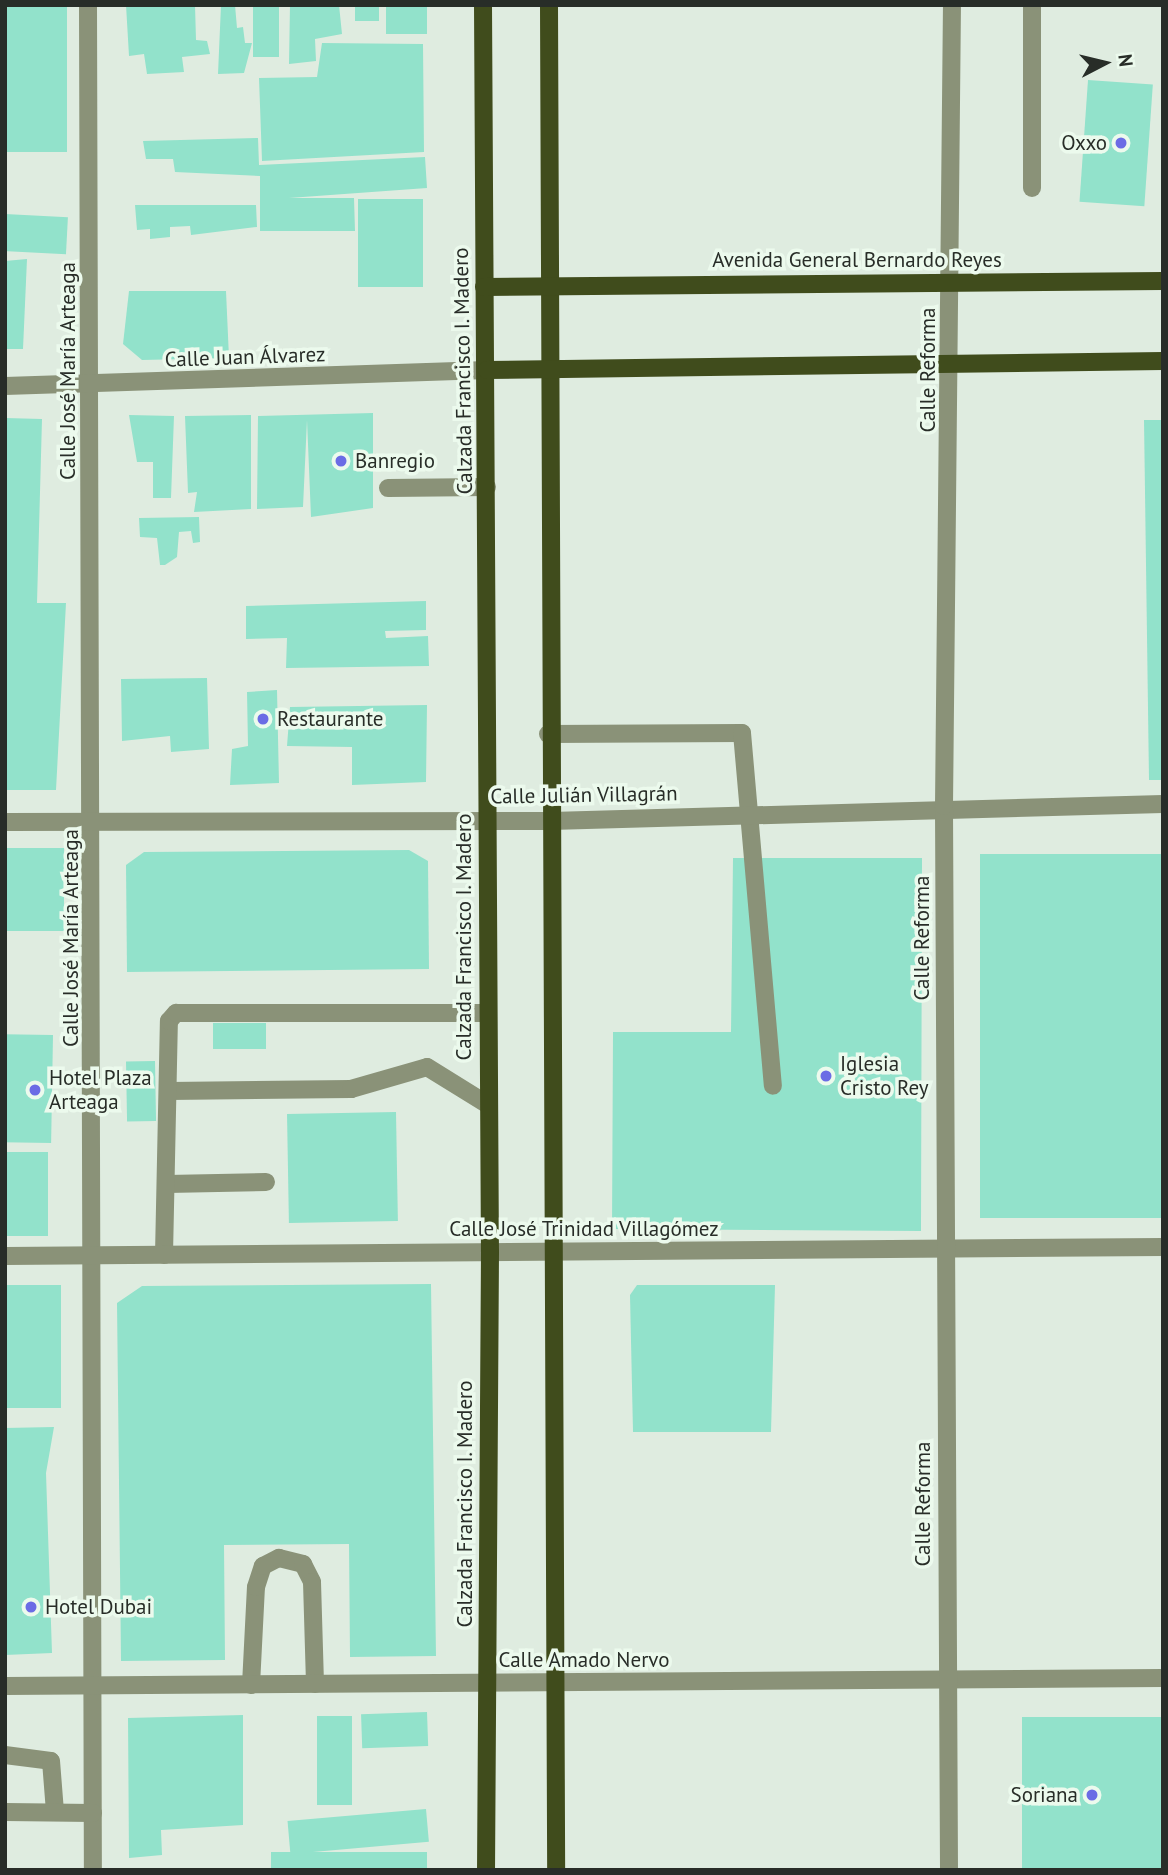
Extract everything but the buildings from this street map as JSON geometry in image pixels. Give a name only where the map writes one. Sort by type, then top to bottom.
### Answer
[{"type":"main road","name":"Calzada Francisco I. Madero","points":[[483,5],[487,370],[487,1104],[490,1252],[486,1870]]},
{"type":"main road","points":[[550,5],[548,734],[551,821],[556,1870]]},
{"type":"main road","name":"Avenida General Bernardo Reyes","points":[[484,287],[1163,281]]},
{"type":"main road","points":[[487,370],[1163,361]]},
{"type":"street","name":"Calle José María Arteaga","points":[[89,5],[94,822],[93,1870]]},
{"type":"street","name":"Calle Reforma","points":[[949,1870],[946,1680],[944,806],[952,363],[952,5]]},
{"type":"street","points":[[1032,5],[1032,188]]},
{"type":"street","name":"Calle Juan Álvarez","points":[[5,386],[92,386],[487,370]]},
{"type":"street","points":[[388,488],[487,487]]},
{"type":"street","points":[[548,734],[738,730],[744,736],[773,1086]]},
{"type":"street","name":"Calle Julián Villagrán","points":[[5,822],[487,819],[551,821],[944,806],[1163,804]]},
{"type":"street","points":[[164,1255],[169,1021],[176,1013],[488,1013]]},
{"type":"street","points":[[169,1091],[351,1089],[427,1067],[487,1104]]},
{"type":"street","points":[[167,1184],[266,1182]]},
{"type":"street","name":"Calle José Trinidad Villagómez","points":[[5,1256],[1163,1247]]},
{"type":"street","points":[[251,1685],[256,1587],[263,1566],[279,1558],[303,1564],[312,1582],[315,1684]]},
{"type":"street","name":"Calle Amado Nervo","points":[[5,1686],[1163,1678]]},
{"type":"street","points":[[5,1755],[51,1761],[55,1812]]},
{"type":"street","points":[[5,1812],[93,1812]]},
{"type":"place","name":"Oxxo","points":[[1121,143]]},
{"type":"place","name":"Banregio","points":[[341,461]]},
{"type":"place","name":"Restaurante","points":[[263,719]]},
{"type":"place","name":"Iglesia Cristo Rey","points":[[826,1076]]},
{"type":"place","name":"Hotel Plaza Arteaga","points":[[35,1090]]},
{"type":"place","name":"Hotel Dubai","points":[[31,1607]]},
{"type":"place","name":"Soriana","points":[[1092,1795]]}]
